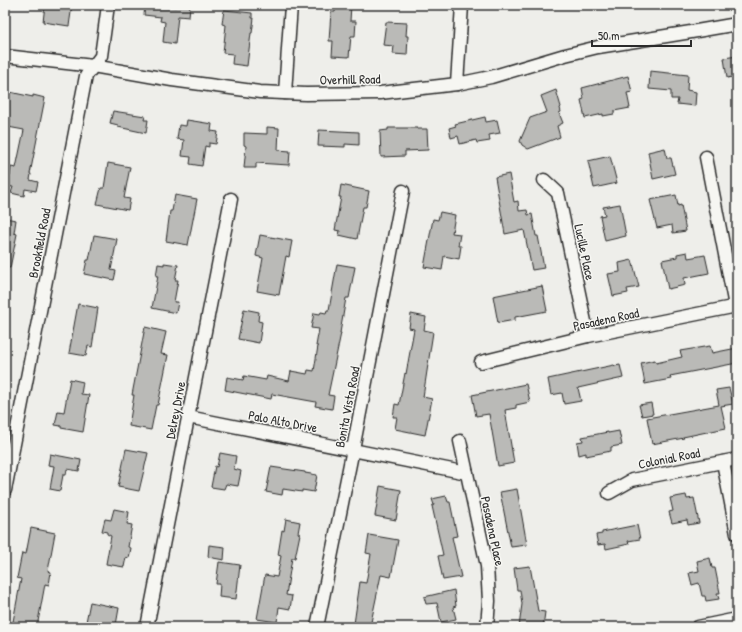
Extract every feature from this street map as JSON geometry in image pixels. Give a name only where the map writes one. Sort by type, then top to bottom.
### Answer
[{"type":"street","name":"Brookfield Road","points":[[5,490],[11,431],[86,76],[101,56],[108,5]]},
{"type":"street","points":[[285,93],[291,5]]},
{"type":"street","points":[[457,84],[462,5]]},
{"type":"street","name":"Overhill Road","points":[[5,56],[93,66],[209,86],[260,92],[380,93],[457,84],[491,78],[565,55],[598,47],[737,24]]},
{"type":"street","points":[[706,157],[736,306]]},
{"type":"street","name":"Lucille Place","points":[[544,180],[558,192],[588,336]]},
{"type":"street","name":"Bonita Vista Road","points":[[318,627],[403,191]]},
{"type":"street","name":"Delrey Drive","points":[[147,627],[231,199]]},
{"type":"street","name":"Pasadena Road","points":[[481,362],[588,336],[736,306]]},
{"type":"street","name":"Palo Alto Drive","points":[[188,417],[467,473]]},
{"type":"street","name":"Pasadena Place","points":[[460,441],[487,566],[489,601],[487,627]]},
{"type":"street","name":"Colonial Road","points":[[609,493],[632,480],[737,459]]},
{"type":"street","points":[[723,462],[737,534]]},
{"type":"street","points":[[698,627],[737,619]]},
{"type":"building","points":[[45,5],[72,5],[69,26],[43,22]]},
{"type":"building","points":[[145,5],[177,7],[177,5],[190,5],[189,17],[178,16],[175,44],[163,42],[165,22],[160,21],[161,17],[144,15]]},
{"type":"building","points":[[336,5],[351,5],[350,21],[356,21],[355,36],[351,36],[349,57],[332,56],[333,41],[329,41],[331,12],[335,12]]},
{"type":"building","points":[[224,10],[252,13],[252,18],[254,18],[247,66],[232,64],[233,54],[223,53],[226,25],[222,24]]},
{"type":"building","points":[[386,22],[407,23],[407,55],[393,54],[394,46],[383,45]]},
{"type":"building","points":[[737,56],[737,76],[727,78],[724,58]]},
{"type":"building","points":[[650,71],[688,75],[687,90],[696,92],[695,106],[677,104],[678,99],[671,99],[671,91],[649,89]]},
{"type":"building","points":[[628,76],[632,92],[627,93],[630,108],[614,111],[614,114],[603,116],[603,114],[585,118],[581,100],[584,99],[582,88]]},
{"type":"building","points":[[556,90],[561,107],[561,112],[559,113],[563,123],[557,126],[560,137],[528,149],[522,145],[520,141],[530,118],[547,112],[541,96]]},
{"type":"building","points":[[5,91],[45,98],[30,174],[30,180],[38,182],[36,191],[25,189],[24,196],[11,193],[13,187],[5,186],[5,175],[10,176],[11,167],[16,168],[24,130],[8,127],[10,119],[5,118]]},
{"type":"building","points":[[113,111],[145,116],[144,120],[148,120],[146,133],[118,127],[118,125],[110,123]]},
{"type":"building","points":[[485,117],[486,122],[497,120],[500,133],[489,135],[490,141],[477,143],[476,140],[460,144],[458,136],[451,138],[449,128],[456,126],[455,124]]},
{"type":"building","points":[[187,120],[212,124],[211,131],[218,132],[216,144],[209,143],[209,147],[205,146],[202,166],[190,164],[191,157],[182,156],[184,140],[177,139],[179,125],[186,126]]},
{"type":"building","points":[[267,127],[279,128],[278,150],[290,151],[289,165],[256,163],[256,168],[244,168],[246,146],[244,145],[244,133],[267,134]]},
{"type":"building","points":[[388,128],[427,129],[428,150],[405,151],[405,156],[381,157],[380,131],[388,130]]},
{"type":"building","points":[[319,130],[359,132],[359,145],[345,144],[345,147],[318,146]]},
{"type":"building","points":[[665,148],[667,158],[671,158],[675,174],[653,179],[648,152]]},
{"type":"building","points":[[610,156],[617,183],[594,188],[588,161]]},
{"type":"building","points":[[108,163],[130,167],[124,198],[130,199],[128,210],[97,204],[101,188],[104,188]]},
{"type":"building","points":[[509,174],[514,202],[518,201],[519,211],[527,210],[528,215],[532,214],[544,268],[532,270],[524,230],[505,234],[495,177]]},
{"type":"building","points":[[341,185],[369,191],[366,207],[363,207],[357,239],[339,235],[340,231],[335,230],[341,197],[339,197]]},
{"type":"building","points":[[175,195],[197,199],[188,245],[166,241],[170,211],[172,211]]},
{"type":"building","points":[[676,195],[678,206],[681,205],[686,231],[673,233],[672,225],[657,228],[650,200]]},
{"type":"building","points":[[620,204],[626,236],[605,241],[600,216],[605,215],[603,207]]},
{"type":"building","points":[[440,212],[455,215],[452,233],[460,234],[458,246],[461,246],[459,259],[444,256],[442,270],[424,267],[433,219],[438,220]]},
{"type":"building","points":[[5,218],[16,220],[14,233],[17,234],[10,268],[5,267]]},
{"type":"building","points":[[94,235],[117,239],[111,270],[116,271],[114,280],[84,274],[87,260],[89,260]]},
{"type":"building","points":[[260,235],[292,241],[289,257],[286,256],[279,295],[257,291],[263,258],[256,256]]},
{"type":"building","points":[[687,252],[688,258],[705,255],[709,273],[684,278],[685,285],[668,289],[662,260],[677,257],[677,254]]},
{"type":"building","points":[[632,260],[639,287],[627,289],[628,293],[613,296],[608,274],[620,272],[619,263]]},
{"type":"building","points":[[164,263],[178,265],[175,280],[178,280],[174,302],[178,302],[176,313],[152,308],[158,276],[156,276],[158,264],[164,265]]},
{"type":"building","points":[[337,264],[355,267],[349,298],[346,298],[341,333],[328,395],[334,396],[332,409],[315,406],[316,402],[272,394],[271,399],[225,390],[227,377],[243,380],[244,376],[266,380],[267,376],[289,381],[291,371],[307,374],[308,370],[314,371],[319,329],[311,328],[314,313],[326,313],[327,310],[329,310]]},
{"type":"building","points":[[542,286],[547,311],[515,317],[515,320],[498,323],[493,296]]},
{"type":"building","points":[[78,304],[98,308],[92,347],[88,346],[86,356],[69,353]]},
{"type":"building","points":[[244,309],[259,312],[258,321],[262,322],[259,343],[238,339]]},
{"type":"building","points":[[411,314],[426,317],[424,330],[433,332],[423,397],[432,399],[425,435],[395,429],[397,417],[393,417],[395,404],[399,405],[414,329],[409,328]]},
{"type":"building","points":[[145,327],[166,332],[161,354],[168,355],[158,405],[156,405],[151,430],[129,426],[134,395],[132,395]]},
{"type":"building","points":[[710,346],[712,353],[737,348],[737,363],[670,376],[671,379],[645,384],[641,363],[655,360],[656,363],[682,357],[680,351]]},
{"type":"building","points":[[620,365],[623,378],[578,388],[581,401],[564,404],[562,393],[551,395],[548,379]]},
{"type":"building","points":[[70,379],[83,382],[81,394],[89,395],[83,432],[61,428],[61,426],[55,425],[58,411],[64,412]]},
{"type":"building","points":[[526,384],[530,402],[516,405],[516,408],[505,410],[514,463],[498,466],[489,414],[476,416],[472,395]]},
{"type":"building","points":[[729,388],[733,404],[721,406],[726,428],[652,444],[647,418],[719,405],[716,390]]},
{"type":"building","points":[[651,403],[653,414],[642,416],[639,405]]},
{"type":"building","points":[[619,431],[622,445],[611,447],[611,451],[586,456],[586,453],[579,455],[577,442],[583,441],[582,437]]},
{"type":"building","points":[[126,449],[148,453],[139,491],[118,487]]},
{"type":"building","points":[[220,453],[236,456],[234,469],[241,471],[238,486],[226,484],[224,489],[211,487],[215,466],[217,467]]},
{"type":"building","points":[[50,454],[81,460],[79,471],[67,469],[66,475],[63,475],[60,491],[50,489],[54,466],[48,465]]},
{"type":"building","points":[[271,467],[317,475],[314,492],[283,489],[282,495],[266,492]]},
{"type":"building","points":[[380,486],[401,490],[396,520],[375,516]]},
{"type":"building","points":[[517,489],[527,545],[511,547],[500,492]]},
{"type":"building","points":[[686,495],[687,499],[694,498],[699,523],[688,525],[687,520],[672,523],[669,512],[673,511],[670,498]]},
{"type":"building","points":[[446,496],[448,502],[450,502],[457,536],[452,537],[461,577],[443,580],[438,556],[443,555],[432,506],[434,505],[432,499]]},
{"type":"building","points":[[114,509],[129,512],[127,524],[132,525],[128,547],[131,548],[129,558],[126,557],[124,567],[106,564],[111,536],[107,534],[107,532],[102,531],[105,519],[111,520]]},
{"type":"building","points":[[286,519],[300,522],[298,533],[300,534],[295,558],[292,558],[286,595],[292,596],[290,609],[279,607],[277,622],[257,619],[265,575],[277,577],[281,556],[278,555],[282,530],[284,531]]},
{"type":"building","points":[[637,525],[640,539],[628,541],[629,544],[606,549],[605,544],[598,545],[596,535],[602,534],[602,532]]},
{"type":"building","points":[[31,528],[55,533],[48,571],[51,572],[49,585],[45,584],[37,627],[12,627],[21,579],[17,578],[22,553],[26,554]]},
{"type":"building","points":[[369,535],[398,540],[391,577],[381,575],[370,627],[354,624],[360,582],[366,583],[371,554],[366,553]]},
{"type":"building","points":[[209,545],[225,547],[224,560],[208,557]]},
{"type":"building","points":[[710,558],[712,568],[715,568],[720,593],[717,593],[719,599],[706,601],[705,596],[702,596],[699,583],[692,585],[689,573],[699,571],[697,561]]},
{"type":"building","points":[[219,562],[240,565],[236,599],[219,597],[220,584],[216,584]]},
{"type":"building","points":[[530,566],[538,611],[545,612],[543,627],[519,627],[522,604],[520,590],[517,590],[514,568]]},
{"type":"building","points":[[454,590],[456,606],[453,607],[456,619],[441,622],[437,603],[426,604],[424,597]]},
{"type":"building","points":[[90,602],[119,608],[116,625],[111,624],[110,627],[88,627],[89,622],[86,622]]}]
